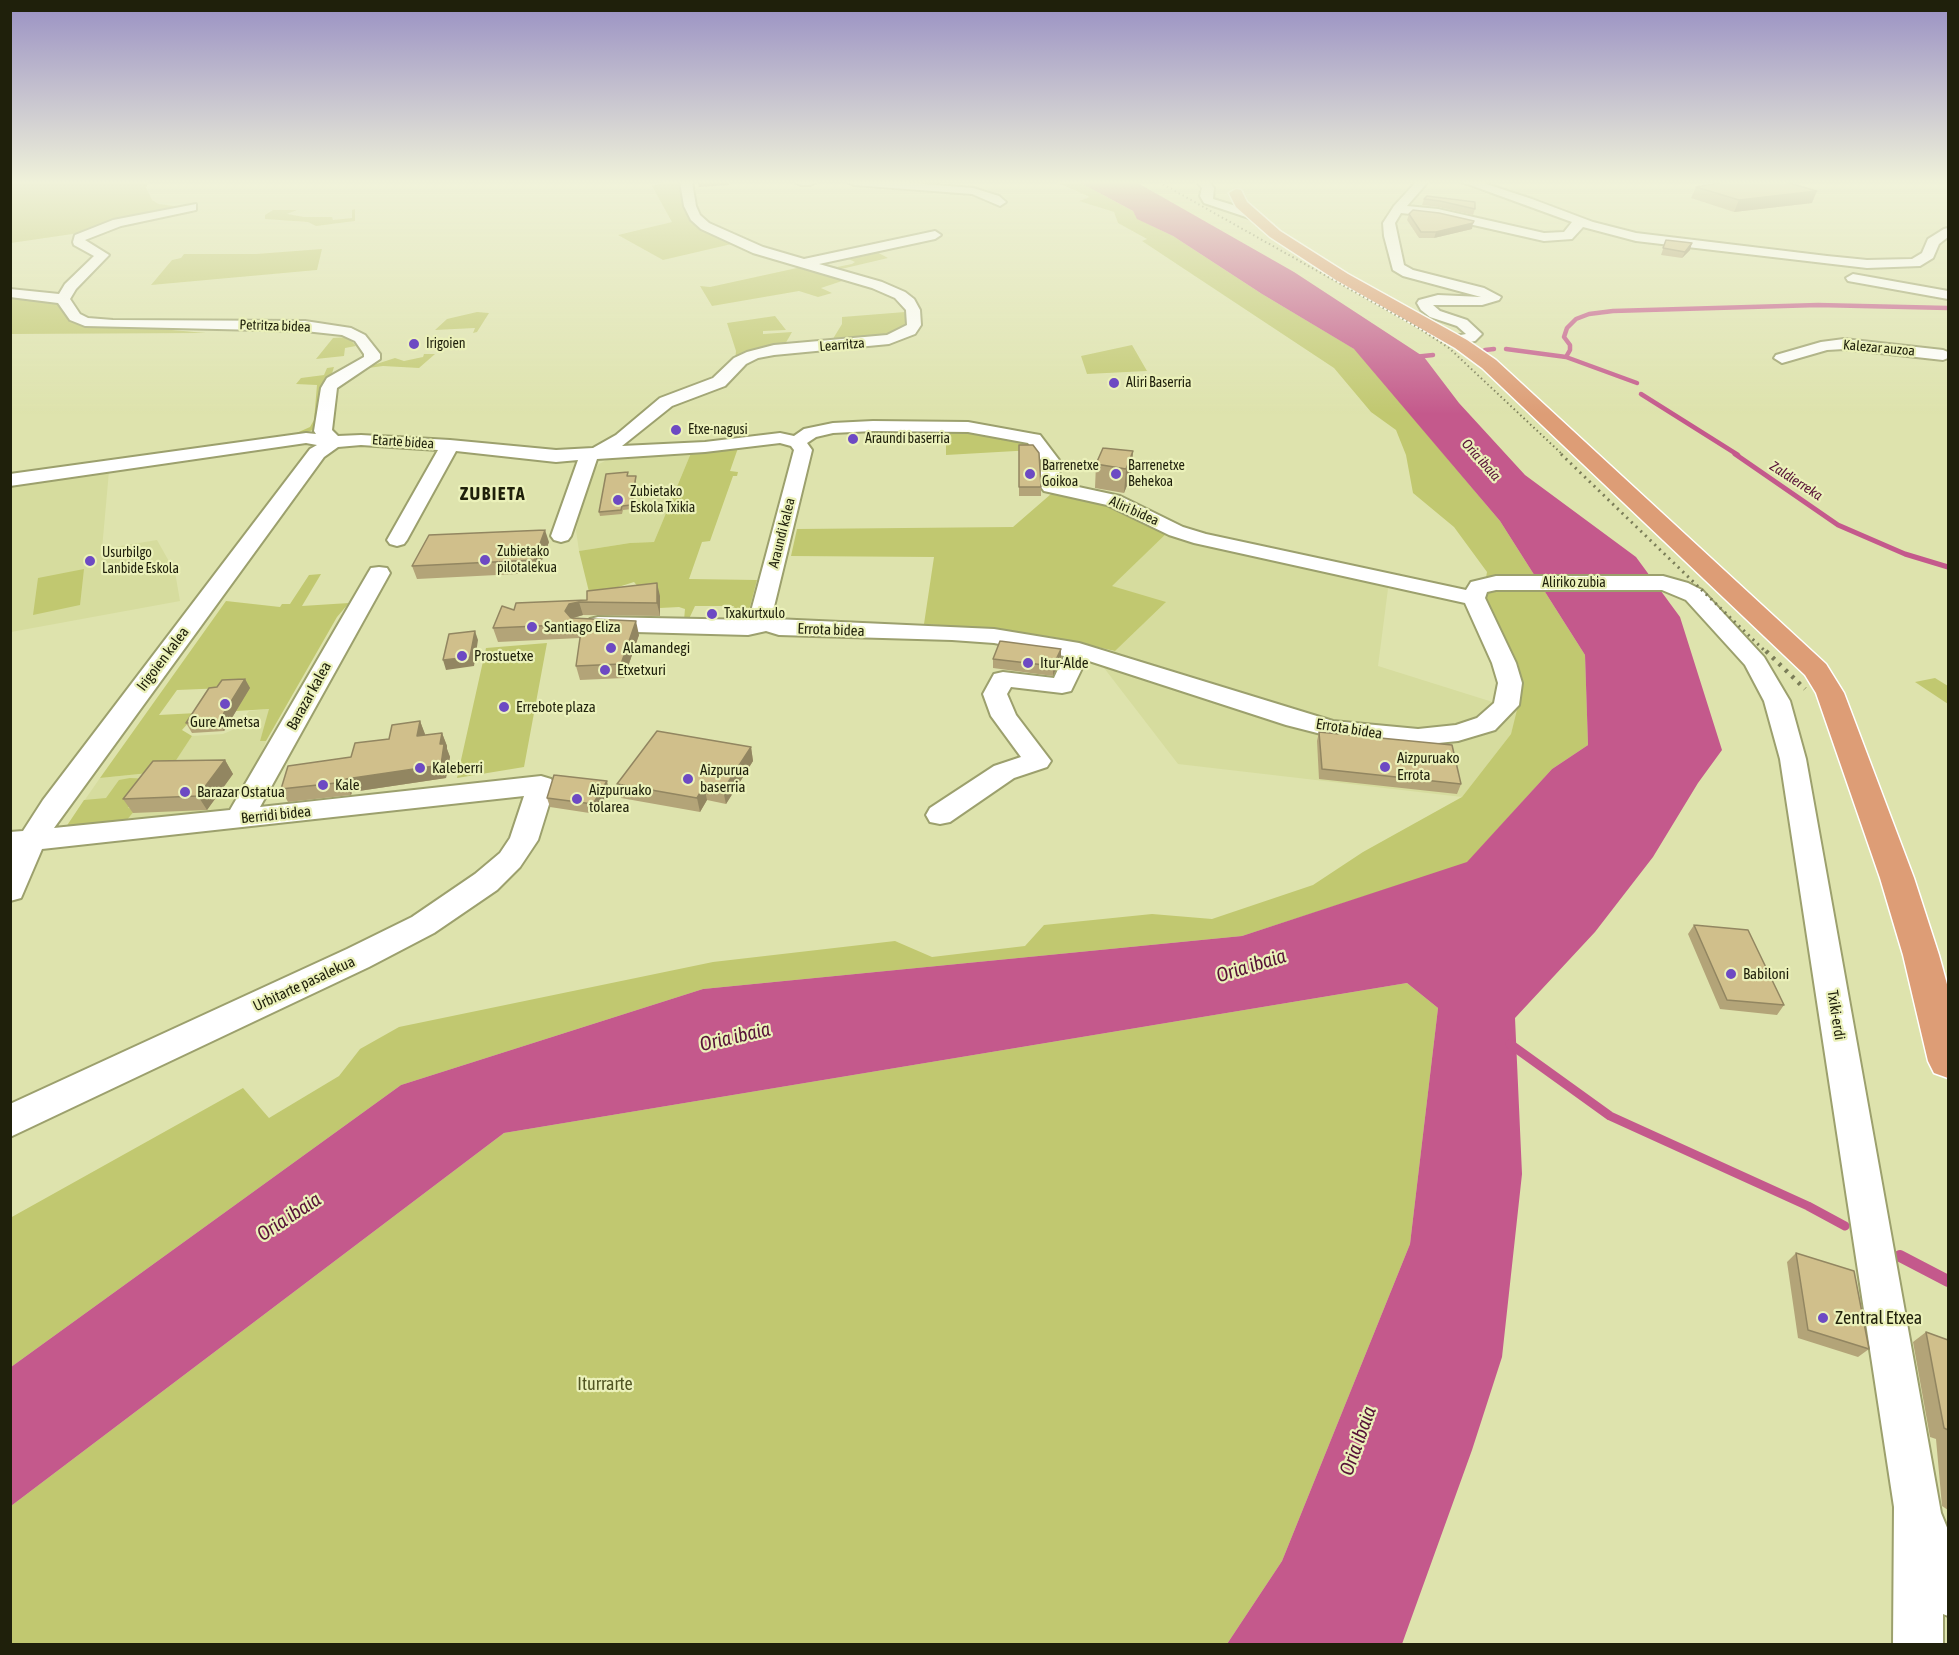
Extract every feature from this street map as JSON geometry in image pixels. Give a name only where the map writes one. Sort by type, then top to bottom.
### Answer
[{"type":"highway","points":[[1314,259],[1455,340],[1496,370],[1800,653],[1822,677],[1830,693],[1897,878],[1921,955],[1948,1060]]},
{"type":"street","points":[[10,293],[63,299],[70,287],[98,259]]},
{"type":"street","name":"Learritza","points":[[589,456],[606,450],[622,439],[666,402],[719,382],[740,361],[753,354],[890,339],[910,331],[914,325],[913,310],[909,302],[900,295],[789,259]]},
{"type":"street","points":[[802,263],[820,259]]},
{"type":"street","points":[[1397,259],[1400,268],[1412,274],[1488,293],[1494,297],[1482,301],[1438,299],[1424,303],[1426,308],[1435,314],[1462,323],[1474,334],[1470,338],[1455,340]]},
{"type":"street","points":[[1733,259],[1743,264]]},
{"type":"street","points":[[1825,259],[1902,264],[1915,263],[1923,259]]},
{"type":"street","points":[[1843,277],[1948,295]]},
{"type":"street","name":"Petritza bidea","points":[[63,299],[75,317],[85,322],[305,326],[346,331],[360,338],[372,354],[372,359],[333,382],[329,388],[323,431],[334,442]]},
{"type":"street","name":"Kalezar auzoa","points":[[1782,358],[1826,345],[1844,344],[1946,359]]},
{"type":"street","name":"Aliri bidea","points":[[797,442],[810,433],[833,428],[873,426],[968,427],[1034,439],[1050,459],[1051,488],[1113,500],[1176,531],[1202,539],[1474,598]]},
{"type":"street","name":"Etarte bidea","points":[[10,480],[306,438],[334,442],[361,440],[450,445],[556,456],[589,456],[705,447],[780,438],[797,442]]},
{"type":"street","name":"Irigoien kalea","points":[[10,890],[18,868],[21,841],[53,807],[317,453],[334,442]]},
{"type":"street","name":"Araundi kalea","points":[[767,624],[761,615],[803,450],[797,442]]},
{"type":"street","points":[[397,540],[450,445]]},
{"type":"street","points":[[561,536],[589,456]]},
{"type":"street","name":"Barazar kalea","points":[[239,819],[379,573]]},
{"type":"street","name":"Aliriko zubia","points":[[1474,598],[1479,587],[1496,583],[1653,583]]},
{"type":"street","name":"Txiki-erdi","points":[[1653,583],[1672,585],[1694,595],[1755,662],[1777,701],[1793,759],[1917,1507]]},
{"type":"street","name":"Errota bidea","points":[[583,624],[748,628],[767,624],[779,628],[994,636],[1079,650],[1333,729],[1418,737],[1458,733],[1486,724],[1506,705],[1510,683],[1504,663],[1474,598]]},
{"type":"street","points":[[940,815],[1004,772],[1038,761],[1004,716],[996,694],[1003,679],[1062,686],[1079,650]]},
{"type":"street","name":"Berridi bidea","points":[[21,841],[541,785]]},
{"type":"street","name":"Urbitarte pasalekua","points":[[10,1121],[358,958],[423,925],[486,882],[510,860],[524,840],[541,785]]},
{"type":"street","points":[[1917,1507],[1948,1592]]},
{"type":"street","points":[[1917,1507],[1918,1644]]},
{"type":"shaded area","points":[[691,453],[654,542],[630,543],[579,551],[576,530],[589,476],[599,464],[609,459]]},
{"type":"shaded area","name":"Usurbilgo Lanbide Eskola","points":[[109,471],[102,549],[157,540],[175,572],[180,601],[11,632],[10,486]]},
{"type":"shaded area","points":[[1169,531],[1389,581],[1378,666],[1518,710],[1511,734],[1462,797],[1178,764],[1101,664],[1165,603],[1111,586]]},
{"type":"shaded area","points":[[270,709],[260,741],[266,741],[253,775],[233,812],[66,827],[100,778],[159,772],[171,768],[192,736],[223,734],[237,728],[249,711]]},
{"type":"green space","points":[[320,259],[317,270],[151,285],[172,260]]},
{"type":"green space","points":[[849,259],[883,259],[837,270],[815,262],[837,267],[855,262]]},
{"type":"green space","points":[[1170,259],[1209,259],[1356,350],[1500,521],[1585,655],[1588,745],[1552,769],[1467,863],[1242,936],[703,989],[401,1085],[11,1367],[10,1218],[243,1088],[269,1118],[339,1076],[360,1049],[399,1027],[713,962],[895,941],[932,957],[1025,946],[1044,925],[1152,914],[1212,919],[1313,885],[1363,852],[1462,797],[1511,734],[1523,686],[1518,664],[1483,595],[1487,572],[1454,527],[1413,493],[1406,455],[1396,430],[1371,412],[1334,368]]},
{"type":"green space","points":[[806,266],[848,279],[821,288],[832,293],[818,297],[799,291],[712,306],[700,286],[710,287]]},
{"type":"green space","points":[[10,296],[57,304],[69,319],[79,324],[172,326],[172,330],[206,333],[11,334]]},
{"type":"green space","points":[[477,312],[489,313],[477,332],[473,333],[475,328],[435,330],[447,319]]},
{"type":"green space","points":[[905,312],[906,324],[890,335],[831,342],[842,324],[842,317]]},
{"type":"green space","points":[[775,316],[786,330],[763,331],[763,334],[792,332],[784,346],[735,360],[736,351],[727,323]]},
{"type":"green space","points":[[348,337],[356,346],[345,348],[344,356],[316,359],[333,338]]},
{"type":"green space","points":[[1132,345],[1147,371],[1087,374],[1081,356]]},
{"type":"green space","points":[[424,354],[435,354],[419,368],[383,366],[361,369],[395,358],[404,361],[423,357]]},
{"type":"green space","points":[[334,367],[315,429],[298,436],[292,435],[310,427],[314,420],[317,385],[296,384],[301,378],[324,375],[327,368]]},
{"type":"green space","points":[[946,429],[1024,439],[1033,450],[946,455]]},
{"type":"green space","points":[[738,448],[730,471],[738,472],[737,476],[733,476],[710,541],[702,542],[689,579],[757,580],[746,622],[728,622],[734,606],[695,606],[688,621],[684,620],[685,609],[660,608],[659,597],[648,598],[634,582],[590,596],[579,551],[630,543],[654,542],[691,453]]},
{"type":"green space","points":[[1051,494],[1107,501],[1169,531],[1112,586],[1166,602],[1115,651],[1053,637],[994,629],[924,624],[934,557],[791,556],[797,529],[1013,527]]},
{"type":"green space","points":[[84,569],[80,605],[33,615],[38,578]]},
{"type":"green space","points":[[321,574],[302,606],[349,603],[337,617],[266,741],[260,741],[269,709],[236,711],[226,688],[177,690],[159,715],[197,713],[182,730],[192,736],[171,768],[159,772],[100,778],[226,601],[280,607],[282,604],[290,604],[309,575]]},
{"type":"green space","name":"Errebote plaza","points":[[547,643],[524,767],[457,778],[486,648]]},
{"type":"green space","points":[[1935,678],[1948,686],[1948,704],[1915,682]]},
{"type":"green space","points":[[152,779],[128,808],[136,809],[125,822],[66,827],[84,800],[106,798],[119,780]]},
{"type":"green space","name":"Iturrarte","points":[[1407,983],[1438,1008],[1410,1244],[1282,1561],[1227,1644],[11,1644],[11,1506],[504,1133]]},
{"type":"water","name":"Oria ibaia","points":[[1209,259],[1272,259],[1424,357],[1459,403],[1525,475],[1636,557],[1680,617],[1722,750],[1698,783],[1653,857],[1595,932],[1515,1018],[1522,1174],[1502,1357],[1472,1450],[1402,1644],[1227,1644],[1282,1561],[1410,1244],[1438,1008],[1407,983],[504,1133],[11,1506],[11,1367],[401,1085],[703,989],[1242,936],[1467,862],[1552,769],[1588,745],[1585,655],[1500,521],[1354,349]]},
{"type":"building","name":"Barrenetxe Goikoa","points":[[1019,445],[1033,445],[1039,453],[1041,487],[1019,487]]},
{"type":"building","points":[[1103,448],[1133,451],[1126,469],[1096,464]]},
{"type":"building","name":"Zubietako Eskola Txikia","points":[[628,472],[627,476],[636,476],[631,505],[622,506],[621,510],[599,512],[606,474]]},
{"type":"building","points":[[545,530],[534,560],[412,566],[429,535]]},
{"type":"building","points":[[657,583],[657,603],[579,602],[569,604],[565,611],[571,618],[636,621],[621,664],[576,666],[582,624],[493,628],[502,606],[514,610],[516,603],[587,600],[587,591]]},
{"type":"building","points":[[475,631],[470,657],[443,660],[449,634]]},
{"type":"building","points":[[1000,641],[1061,649],[1053,666],[993,659]]},
{"type":"building","points":[[245,679],[219,721],[186,723],[209,688],[217,687],[222,680]]},
{"type":"building","points":[[420,721],[417,736],[442,733],[440,744],[444,744],[441,765],[346,779],[345,782],[281,789],[288,766],[351,757],[355,743],[389,739],[392,725]]},
{"type":"building","name":"Aizpurua baserria","points":[[657,731],[751,747],[723,790],[704,786],[697,798],[617,784]]},
{"type":"building","name":"Aizpuruako Errota","points":[[1319,732],[1452,745],[1461,784],[1322,769]]},
{"type":"building","points":[[225,760],[198,796],[123,799],[153,761]]},
{"type":"building","points":[[554,775],[607,781],[593,804],[547,798]]},
{"type":"building","name":"Babiloni","points":[[1694,925],[1748,930],[1784,1005],[1727,1000]]},
{"type":"building","name":"Zentral Etxea","points":[[1796,1253],[1854,1271],[1869,1349],[1808,1330]]},
{"type":"building","points":[[1926,1332],[1948,1340],[1948,1430],[1944,1428]]},
{"type":"waterway","points":[[1566,357],[1570,350],[1570,345],[1564,337],[1567,328],[1576,319],[1589,314],[1613,311],[1818,305],[1948,308]]},
{"type":"waterway","points":[[1485,350],[1494,349]]},
{"type":"waterway","points":[[1506,349],[1566,357]]},
{"type":"waterway","points":[[1414,357],[1433,355]]},
{"type":"waterway","points":[[1566,357],[1637,383]]},
{"type":"waterway","name":"Zaldierreka","points":[[1641,394],[1738,455]]},
{"type":"waterway","name":"Zaldierreka","points":[[1735,454],[1838,525],[1905,554],[1948,567]]},
{"type":"waterway","points":[[1510,1044],[1610,1116],[1808,1206],[1845,1226]]},
{"type":"waterway","points":[[1900,1256],[1948,1281]]},
{"type":"railway","points":[[1296,259],[1417,327],[1449,348],[1563,455]]},
{"type":"railway","points":[[1561,454],[1767,653]]},
{"type":"railway","points":[[1766,651],[1805,689]]},
{"type":"place","name":"Irigoien","points":[[414,344]]},
{"type":"place","name":"Aliri Baserria","points":[[1114,383]]},
{"type":"place","name":"Etxe-nagusi","points":[[676,430]]},
{"type":"place","name":"Araundi baserria","points":[[853,439]]},
{"type":"place","name":"Barrenetxe Goikoa","points":[[1030,474]]},
{"type":"place","name":"Barrenetxe Behekoa","points":[[1116,474]]},
{"type":"place","name":"Zubietako Eskola Txikia","points":[[618,500]]},
{"type":"place","name":"Zubietako pilotalekua","points":[[485,560]]},
{"type":"place","name":"Usurbilgo Lanbide Eskola","points":[[90,561]]},
{"type":"place","name":"Txakurtxulo","points":[[712,614]]},
{"type":"place","name":"Santiago Eliza","points":[[532,627]]},
{"type":"place","name":"Alamandegi","points":[[611,648]]},
{"type":"place","name":"Prostuetxe","points":[[462,656]]},
{"type":"place","name":"Itur-Alde","points":[[1028,663]]},
{"type":"place","name":"Etxetxuri","points":[[605,670]]},
{"type":"place","name":"Gure Ametsa","points":[[225,704]]},
{"type":"place","name":"Errebote plaza","points":[[504,707]]},
{"type":"place","name":"Aizpuruako Errota","points":[[1385,767]]},
{"type":"place","name":"Kaleberri","points":[[420,768]]},
{"type":"place","name":"Aizpurua baserria","points":[[688,779]]},
{"type":"place","name":"Kale","points":[[323,785]]},
{"type":"place","name":"Barazar Ostatua","points":[[185,792]]},
{"type":"place","name":"Aizpuruako tolarea","points":[[577,799]]},
{"type":"place","name":"Babiloni","points":[[1731,974]]},
{"type":"place","name":"Zentral Etxea","points":[[1823,1318]]},
{"type":"district","name":"ZUBIETA","points":[[493,494]]}]
